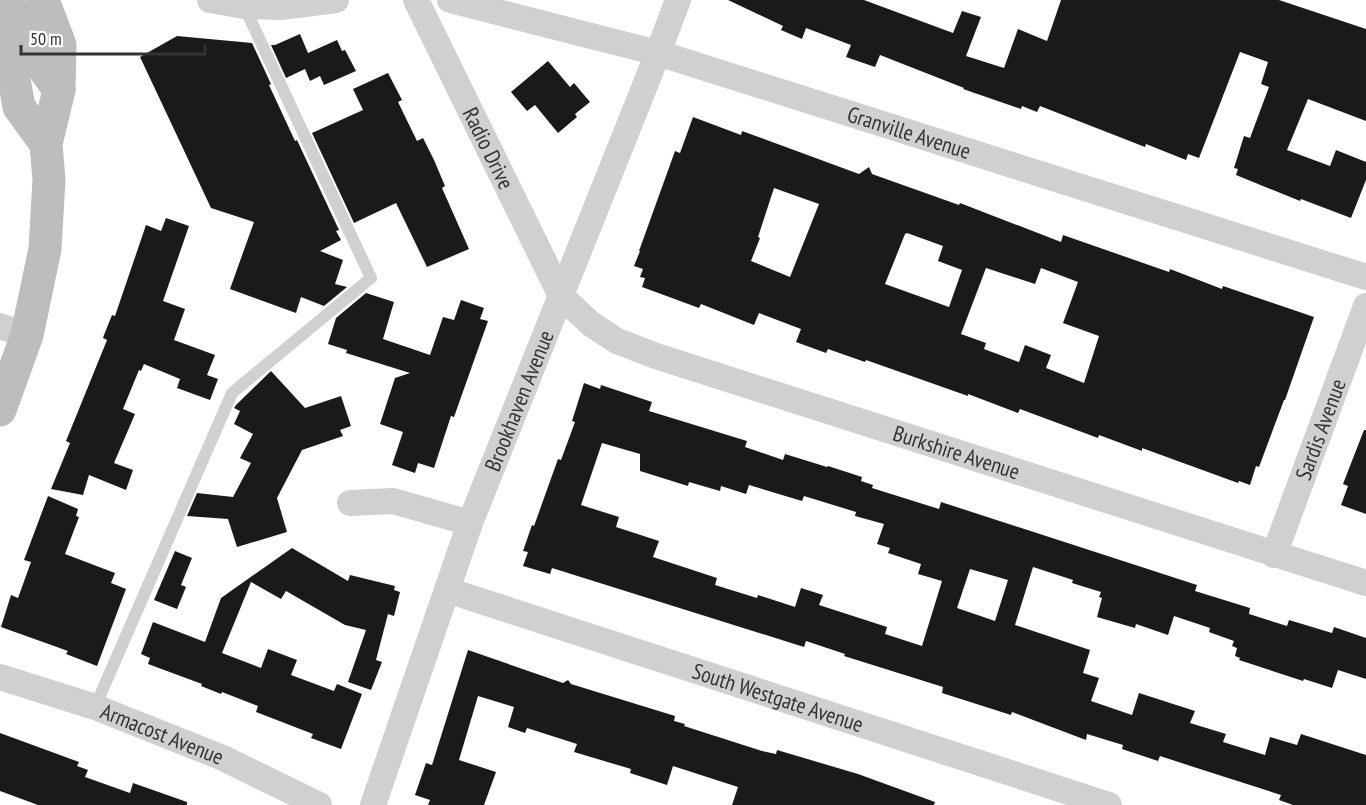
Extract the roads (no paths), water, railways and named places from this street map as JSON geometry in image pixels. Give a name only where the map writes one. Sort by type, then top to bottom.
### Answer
[{"type":"main road","points":[[8,0],[27,44],[59,90]]},
{"type":"main road","points":[[0,410],[14,330],[45,249],[50,180],[46,144],[59,90],[60,45],[43,0]]},
{"type":"main road","points":[[0,28],[9,52],[19,106],[46,144]]},
{"type":"street","points":[[210,0],[281,7],[336,0]]},
{"type":"street","name":"Radio Drive","points":[[416,0],[561,296]]},
{"type":"street","name":"Granville Avenue","points":[[450,0],[658,53],[1366,277]]},
{"type":"street","name":"Brookhaven Avenue","points":[[373,805],[470,523],[678,0]]},
{"type":"street","name":"Burkshire Avenue","points":[[561,296],[591,324],[617,341],[656,356],[1366,583]]},
{"type":"street","name":"Sardis Avenue","points":[[1274,555],[1366,306]]},
{"type":"street","points":[[350,503],[393,501],[470,523]]},
{"type":"street","name":"South Westgate Avenue","points":[[447,590],[1109,805]]},
{"type":"street","name":"Armacost Avenue","points":[[0,677],[95,707],[223,758],[318,805]]},
{"type":"lane","points":[[95,707],[232,393],[371,278],[243,3]]}]
